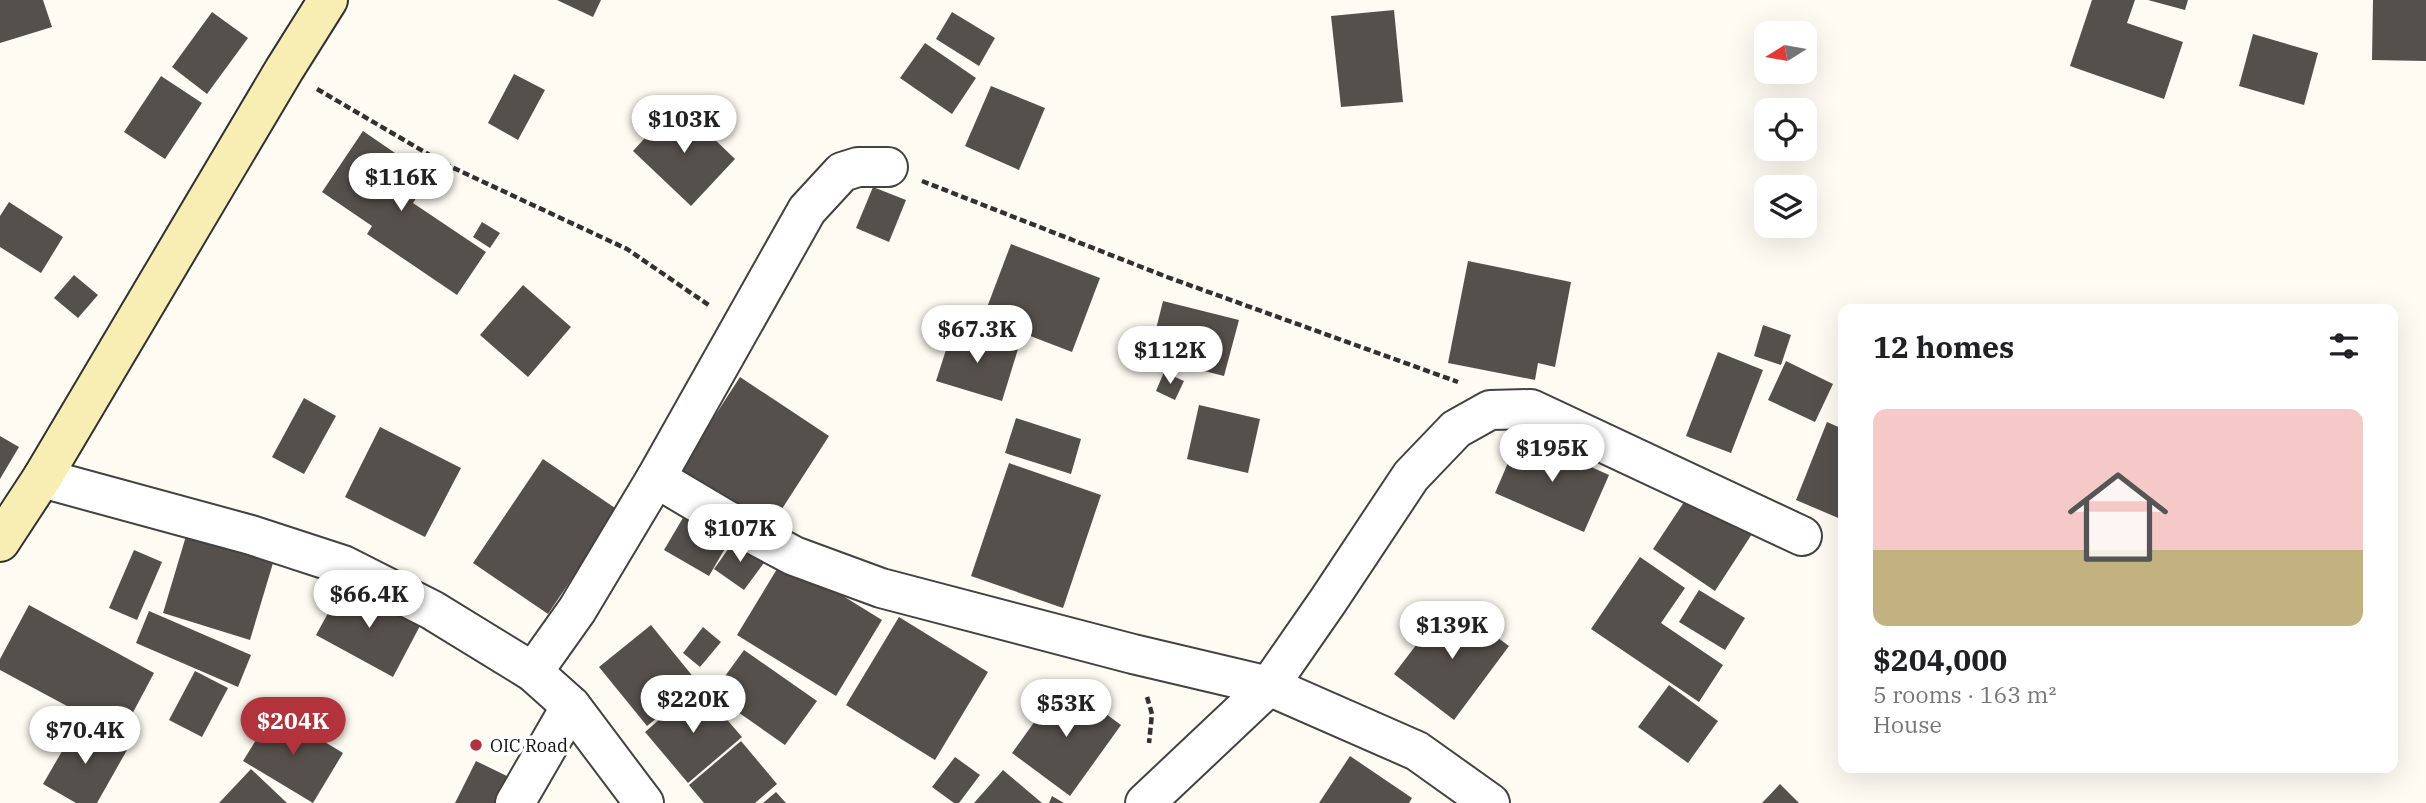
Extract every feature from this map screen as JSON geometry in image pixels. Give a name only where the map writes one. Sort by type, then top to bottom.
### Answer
[{"type":"main road","points":[[0,542],[42,478],[328,0]]},
{"type":"street","points":[[533,672],[577,610],[656,478],[807,210],[842,172],[858,167],[888,167]]},
{"type":"street","points":[[1145,803],[1269,686],[1411,476],[1456,429],[1490,410],[1531,409],[1802,537]]},
{"type":"street","points":[[42,478],[251,536],[343,565],[432,610],[533,672],[571,706],[644,803]]},
{"type":"street","points":[[656,478],[794,556],[881,588],[1133,654],[1269,686],[1417,751],[1490,803]]},
{"type":"street","points":[[515,803],[571,706]]},
{"type":"path","points":[[284,70],[445,164],[627,249],[742,328]]},
{"type":"path","points":[[888,167],[1167,277],[1466,385]]},
{"type":"path","points":[[1133,654],[1152,714],[1148,752]]},
{"type":"building","points":[[0,0],[43,0],[52,27],[0,43]]},
{"type":"building","points":[[557,0],[601,0],[593,17]]},
{"type":"building","points":[[2092,0],[2135,0],[2127,23],[2183,42],[2164,99],[2070,66]]},
{"type":"building","points":[[2148,0],[2188,0],[2185,10]]},
{"type":"building","points":[[2373,0],[2426,0],[2426,61],[2372,60]]},
{"type":"building","points":[[1394,10],[1403,102],[1341,107],[1331,16]]},
{"type":"building","points":[[212,12],[248,38],[207,94],[172,67]]},
{"type":"building","points":[[952,12],[995,38],[979,66],[936,39]]},
{"type":"building","points":[[2253,34],[2318,53],[2304,105],[2239,86]]},
{"type":"building","points":[[925,43],[976,78],[952,114],[900,78]]},
{"type":"building","points":[[514,74],[545,90],[518,140],[488,123]]},
{"type":"building","points":[[161,76],[202,103],[165,159],[124,132]]},
{"type":"building","points":[[991,86],[1045,108],[1019,170],[965,146]]},
{"type":"building","points":[[677,103],[735,159],[691,206],[633,151]]},
{"type":"building","points":[[363,131],[430,177],[413,203],[486,252],[457,295],[367,234],[372,226],[322,192]]},
{"type":"building","points":[[873,187],[906,200],[889,242],[856,228]]},
{"type":"building","points":[[9,202],[63,237],[41,273],[0,247],[0,216]]},
{"type":"building","points":[[482,222],[500,233],[490,248],[473,237]]},
{"type":"building","points":[[1011,244],[1100,278],[1072,352],[983,318]]},
{"type":"building","points":[[1468,261],[1571,282],[1555,367],[1538,363],[1535,380],[1448,363]]},
{"type":"building","points":[[74,275],[98,295],[78,318],[54,298]]},
{"type":"building","points":[[523,285],[571,327],[528,377],[480,335]]},
{"type":"building","points":[[1163,301],[1239,320],[1224,376],[1149,357]]},
{"type":"building","points":[[1763,325],[1791,335],[1781,365],[1754,356]]},
{"type":"building","points":[[953,328],[1018,349],[1002,401],[936,381]]},
{"type":"building","points":[[1718,352],[1763,370],[1731,453],[1686,436]]},
{"type":"building","points":[[1786,361],[1833,384],[1815,422],[1768,400]]},
{"type":"building","points":[[1164,372],[1184,381],[1175,400],[1156,391]]},
{"type":"building","points":[[740,377],[829,436],[769,529],[679,471]]},
{"type":"building","points":[[304,398],[336,416],[304,474],[272,457]]},
{"type":"building","points":[[1199,405],[1260,419],[1248,473],[1187,459]]},
{"type":"building","points":[[1016,418],[1081,439],[1071,474],[1005,453]]},
{"type":"building","points":[[1827,422],[1838,427],[1838,518],[1796,500]]},
{"type":"building","points":[[380,427],[461,468],[425,537],[345,497]]},
{"type":"building","points":[[1520,435],[1609,475],[1584,532],[1495,493]]},
{"type":"building","points":[[0,436],[19,447],[0,479]]},
{"type":"building","points":[[543,459],[618,510],[548,614],[473,563]]},
{"type":"building","points":[[1009,463],[1101,495],[1063,608],[971,576]]},
{"type":"building","points":[[1690,493],[1752,534],[1715,591],[1653,549]]},
{"type":"building","points":[[690,506],[734,533],[709,576],[664,550]]},
{"type":"building","points":[[186,536],[273,563],[250,640],[163,613]]},
{"type":"building","points":[[736,538],[766,560],[744,590],[714,569]]},
{"type":"building","points":[[134,550],[162,562],[137,620],[109,608]]},
{"type":"building","points":[[1640,557],[1685,588],[1661,623],[1723,665],[1699,702],[1591,629]]},
{"type":"building","points":[[783,559],[882,620],[836,696],[737,635]]},
{"type":"building","points":[[345,582],[421,624],[393,677],[316,635]]},
{"type":"building","points":[[1699,590],[1745,618],[1725,650],[1679,622]]},
{"type":"building","points":[[1449,602],[1509,646],[1454,720],[1394,674]]},
{"type":"building","points":[[29,605],[154,673],[121,735],[0,670],[0,659]]},
{"type":"building","points":[[149,611],[251,655],[238,687],[136,643]]},
{"type":"building","points":[[899,617],[988,672],[935,760],[846,705]]},
{"type":"building","points":[[651,625],[699,684],[647,726],[599,667]]},
{"type":"building","points":[[703,627],[721,642],[700,667],[683,653]]},
{"type":"building","points":[[744,650],[817,701],[785,745],[712,694]]},
{"type":"building","points":[[195,671],[228,688],[202,737],[169,720]]},
{"type":"building","points":[[1063,682],[1121,725],[1070,796],[1012,753]]},
{"type":"building","points":[[1669,685],[1718,721],[1688,763],[1638,727]]},
{"type":"building","points":[[698,686],[742,737],[688,783],[645,732]]},
{"type":"building","points":[[274,711],[343,753],[313,803],[243,761]]},
{"type":"building","points":[[79,722],[127,750],[97,803],[76,803],[43,784]]},
{"type":"building","points":[[741,741],[777,784],[755,803],[704,803],[689,785]]},
{"type":"building","points":[[1350,756],[1412,798],[1409,803],[1319,803]]},
{"type":"building","points":[[955,757],[980,775],[959,803],[954,803],[932,787]]},
{"type":"building","points":[[476,761],[513,779],[502,803],[455,803]]},
{"type":"building","points":[[251,769],[287,803],[219,803]]},
{"type":"building","points":[[1003,770],[1042,803],[974,803]]},
{"type":"building","points":[[1780,784],[1799,803],[1762,803]]},
{"type":"building","points":[[776,792],[786,803],[763,803]]},
{"type":"building","points":[[1052,796],[1064,803],[1049,803]]},
{"type":"place","name":"OIC Road","points":[[476,745]]}]
